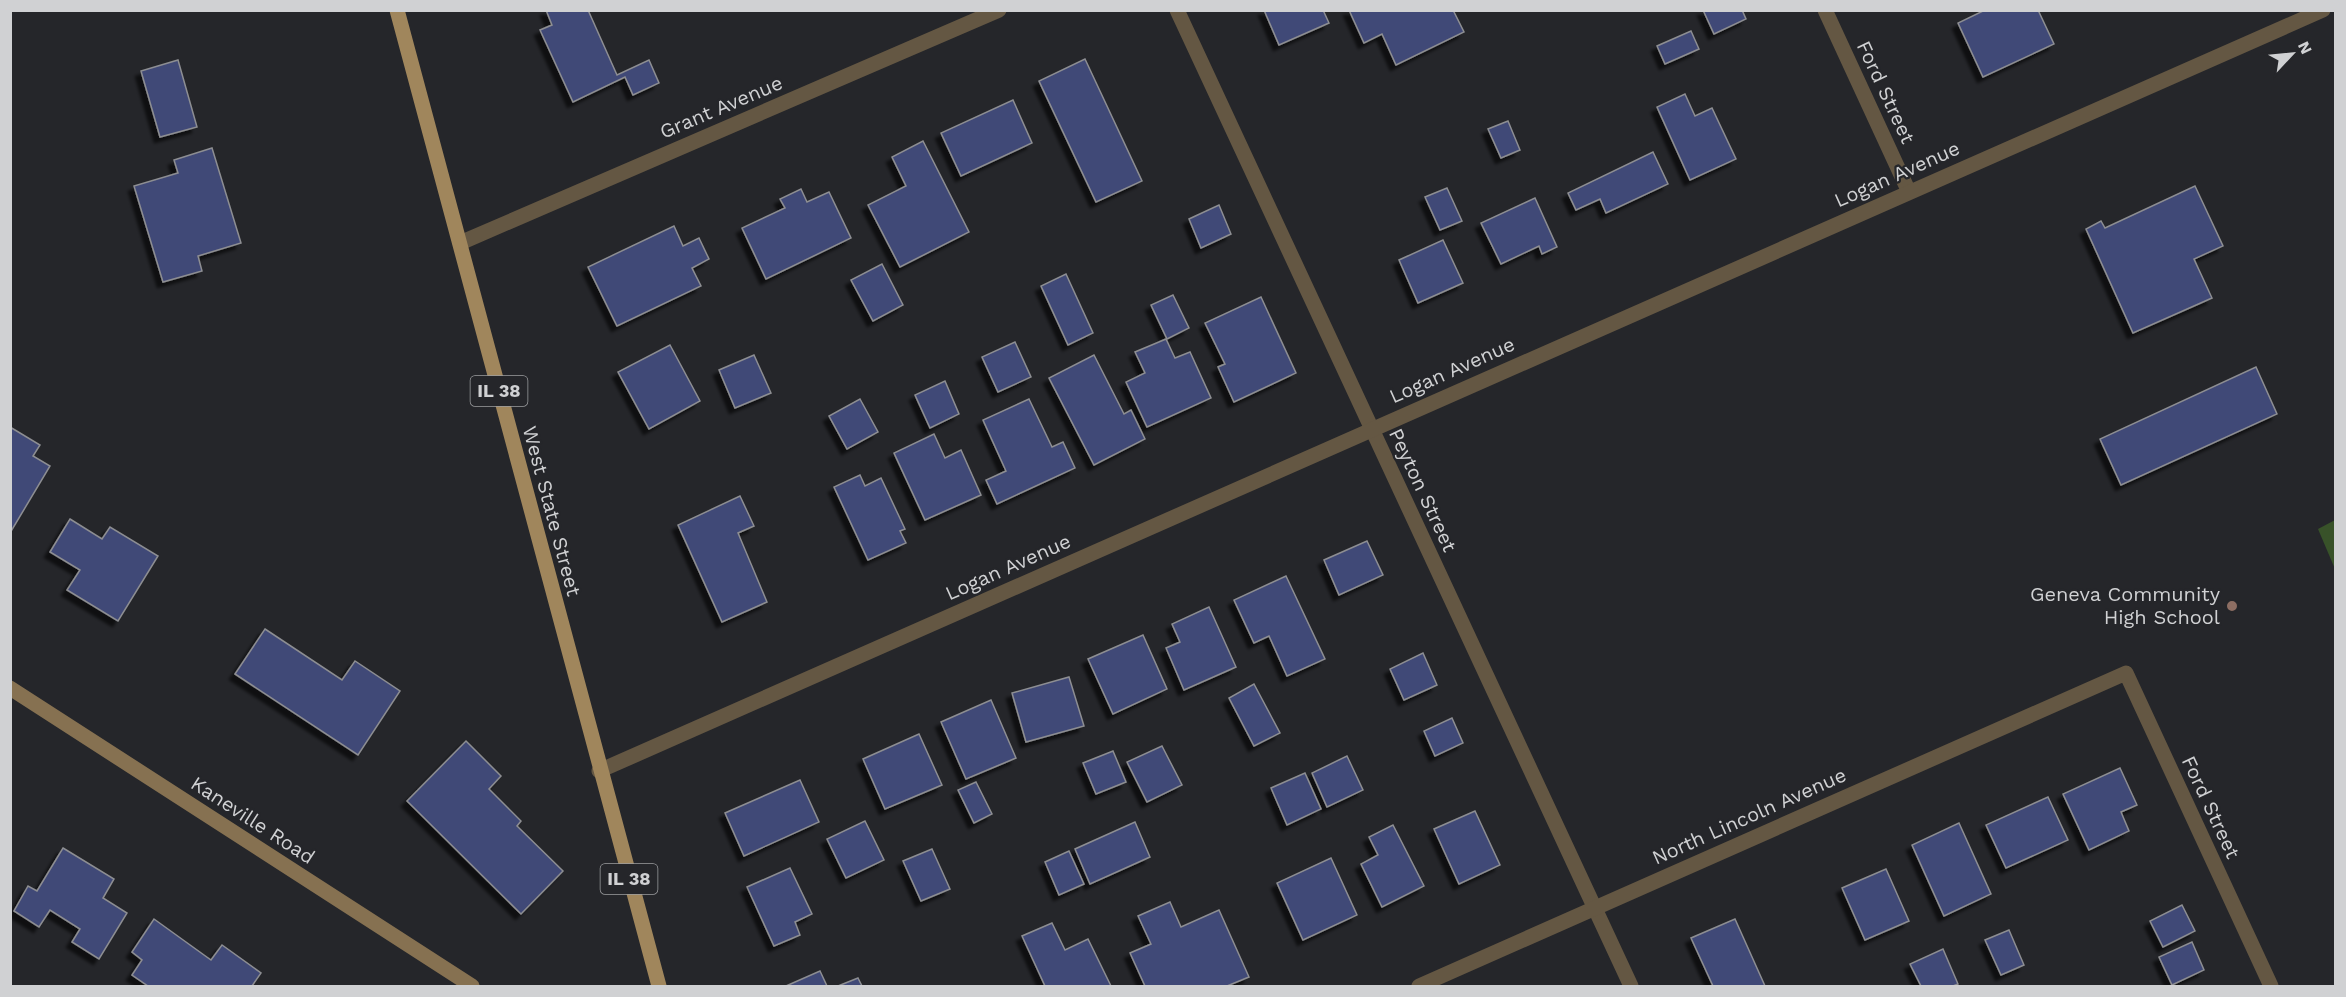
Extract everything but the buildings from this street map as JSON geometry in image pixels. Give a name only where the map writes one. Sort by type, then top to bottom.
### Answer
[{"type":"main road","name":"West State Street","points":[[397,10],[599,771],[659,987]]},
{"type":"main road","name":"Kaneville Road","points":[[10,688],[472,987]]},
{"type":"street","name":"Grant Avenue","points":[[460,243],[999,10]]},
{"type":"street","name":"Peyton Street","points":[[1177,10],[1631,987]]},
{"type":"street","name":"Ford Street","points":[[1825,10],[1909,192]]},
{"type":"street","name":"Logan Avenue","points":[[599,771],[2323,10]]},
{"type":"street","name":"Ford Street","points":[[2097,686],[2126,673],[2271,987]]},
{"type":"street","name":"North Lincoln Avenue","points":[[1419,987],[1596,909],[1636,888],[2097,686]]},
{"type":"green space","points":[[2335,520],[2335,569],[2318,529]]},
{"type":"place","name":"Geneva Community High School","points":[[2232,606]]}]
